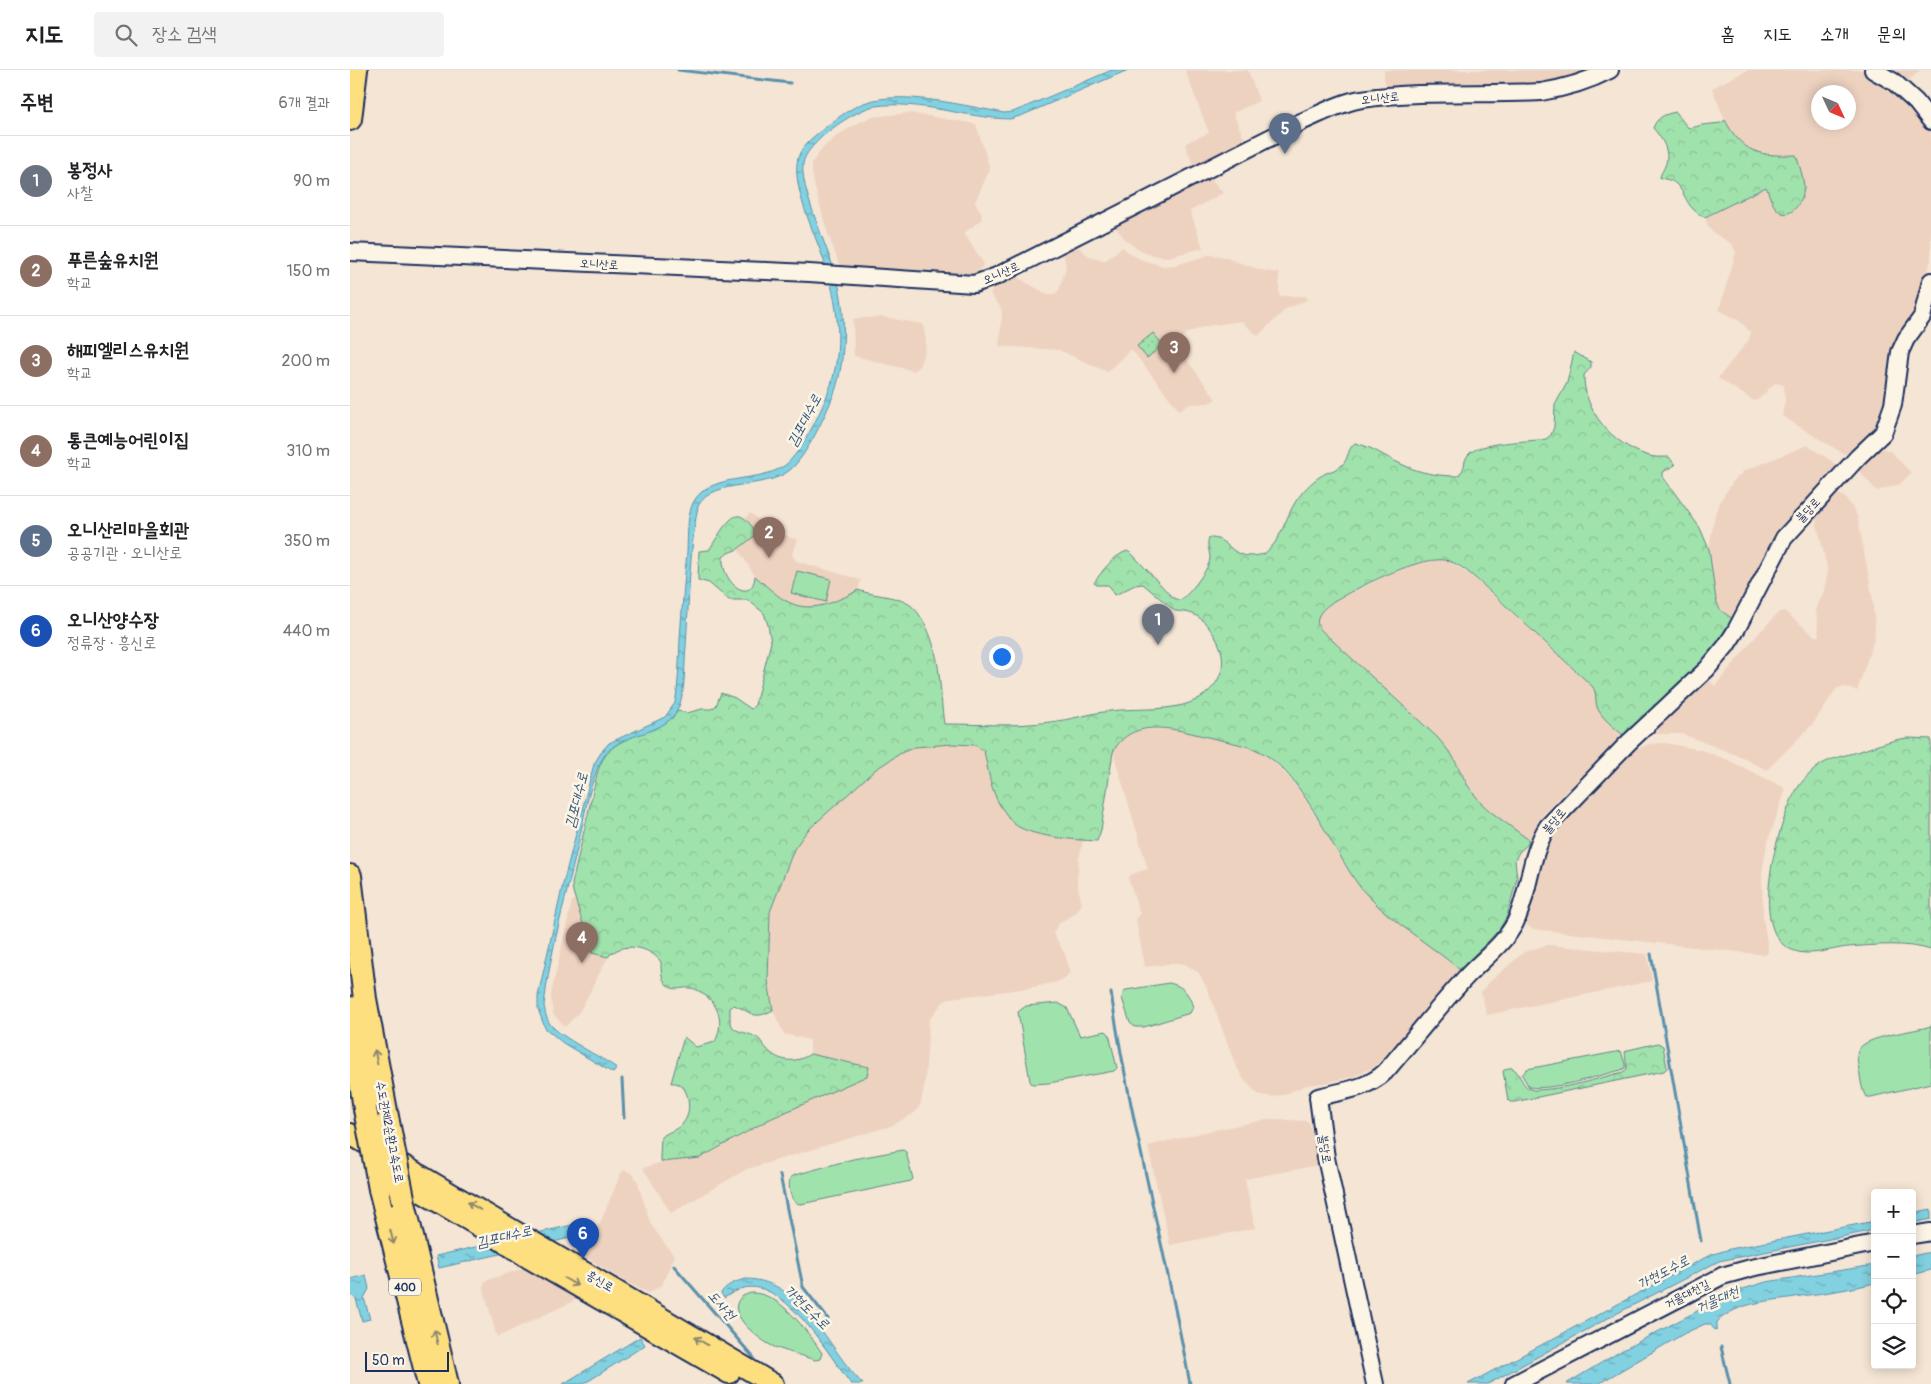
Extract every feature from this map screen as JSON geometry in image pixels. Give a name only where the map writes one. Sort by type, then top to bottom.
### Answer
[{"type":"highway","points":[[350,119],[356,70]]},
{"type":"highway","name":"수도권제2순환고속도로","points":[[350,876],[365,999],[388,1122],[404,1203],[447,1384]]},
{"type":"highway","name":"수도권제2순환고속도로","points":[[350,1008],[365,1109],[380,1189],[429,1384]]},
{"type":"main road","name":"흥신로","points":[[350,1134],[773,1384]]},
{"type":"main road","name":"흥신로","points":[[350,1149],[529,1258],[748,1384]]},
{"type":"street","name":"오니산로","points":[[350,252],[799,273],[974,284],[996,276],[1332,108],[1360,99],[1541,92],[1585,82],[1610,70]]},
{"type":"street","points":[[1873,70],[1894,82],[1916,102],[1931,121]]},
{"type":"street","name":"불당로","points":[[1375,1384],[1326,1158],[1318,1097],[1361,1087],[1375,1081],[1385,1072],[1466,977],[1510,930],[1522,905],[1539,839],[1548,826],[1628,743],[1707,669],[1726,646],[1742,620],[1784,538],[1858,457],[1883,433],[1893,405],[1900,352],[1906,339],[1922,317],[1931,281]]},
{"type":"street","points":[[1916,1234],[1931,1232]]},
{"type":"street","name":"거물대천길","points":[[1514,1384],[1722,1276],[1751,1268],[1871,1244]]},
{"type":"shaded area","points":[[1185,70],[1248,70],[1259,101],[1233,113],[1247,145],[1195,169],[1185,145],[1189,141],[1209,133]]},
{"type":"shaded area","points":[[1384,70],[1597,70],[1565,83],[1389,91],[1384,79]]},
{"type":"shaded area","points":[[1748,70],[1868,70],[1931,126],[1931,259],[1925,285],[1880,427],[1851,452],[1844,454],[1782,416],[1785,401],[1784,385],[1775,383],[1758,400],[1754,401],[1718,378],[1748,341],[1751,333],[1740,321],[1719,310],[1736,252],[1732,244],[1712,232],[1705,217],[1766,187],[1775,208],[1779,155],[1755,151],[1739,142],[1725,120],[1712,88]]},
{"type":"shaded area","points":[[1879,70],[1920,70],[1904,85]]},
{"type":"shaded area","points":[[909,113],[976,124],[990,169],[975,202],[982,214],[981,220],[964,233],[984,264],[974,277],[841,269],[827,231],[815,188],[812,162],[824,147],[838,135],[856,124],[871,117]]},
{"type":"shaded area","points":[[1208,175],[1223,193],[1190,211],[1203,248],[1168,257],[1156,256],[1133,246],[1113,224]]},
{"type":"shaded area","points":[[1075,244],[1090,257],[1105,261],[1122,247],[1145,261],[1164,266],[1176,265],[1209,255],[1221,256],[1260,270],[1279,273],[1279,296],[1306,296],[1307,300],[1286,309],[1258,336],[1241,321],[1207,326],[1187,333],[1175,344],[1216,399],[1209,403],[1190,404],[1179,410],[1131,349],[1107,372],[1059,350],[999,346],[1002,316],[1001,308],[991,295],[991,289],[994,284],[1013,275],[1047,294],[1055,294],[1059,290],[1066,268],[1063,250]]},
{"type":"shaded area","points":[[882,317],[923,324],[926,341],[925,351],[919,366],[914,371],[854,356],[853,319]]},
{"type":"shaded area","points":[[1807,445],[1833,462],[1837,467],[1836,471],[1733,619],[1720,611],[1716,600],[1709,549],[1715,514],[1719,503],[1734,480],[1744,471]]},
{"type":"shaded area","points":[[1878,449],[1891,452],[1911,473],[1900,484],[1877,491],[1859,471],[1857,465],[1871,451]]},
{"type":"shaded area","points":[[1832,493],[1837,493],[1846,498],[1857,515],[1872,594],[1874,639],[1857,691],[1844,687],[1837,688],[1813,724],[1767,770],[1734,754],[1682,734],[1654,734],[1652,732],[1705,676],[1715,686],[1779,612],[1784,611],[1816,637],[1819,635],[1816,610],[1824,591],[1828,571],[1814,512]]},
{"type":"shaded area","points":[[750,513],[775,532],[798,540],[792,554],[796,561],[861,580],[858,590],[848,597],[810,608],[786,601],[774,593],[755,576],[738,549],[757,534],[745,519]]},
{"type":"shaded area","points":[[1437,560],[1449,561],[1471,575],[1593,687],[1596,693],[1596,703],[1603,717],[1623,735],[1547,810],[1539,820],[1529,840],[1481,803],[1468,786],[1452,755],[1437,737],[1316,624],[1318,615],[1340,598],[1392,573],[1413,565]]},
{"type":"shaded area","points":[[1167,729],[1185,731],[1239,744],[1258,750],[1271,758],[1299,789],[1354,879],[1419,937],[1460,970],[1408,1033],[1374,1067],[1355,1076],[1307,1085],[1283,1095],[1271,1097],[1258,1094],[1244,1080],[1235,1064],[1209,993],[1199,973],[1185,964],[1175,963],[1145,967],[1136,920],[1140,914],[1128,878],[1132,874],[1148,869],[1113,752],[1118,743],[1127,735],[1140,730]]},
{"type":"shaded area","points":[[1665,743],[1701,750],[1728,760],[1783,787],[1785,791],[1767,844],[1762,874],[1763,917],[1768,948],[1768,952],[1765,955],[1533,929],[1527,926],[1528,908],[1548,835],[1629,752],[1650,744]]},
{"type":"shaded area","points":[[952,744],[975,745],[984,751],[991,783],[1000,806],[1052,837],[1083,841],[1077,882],[1082,904],[1075,914],[1060,922],[1053,933],[1065,954],[1070,972],[1065,978],[1057,982],[1029,988],[951,998],[943,1002],[929,1020],[925,1081],[921,1103],[916,1112],[891,1126],[747,1169],[671,1213],[643,1168],[662,1162],[700,1158],[709,1154],[770,1119],[800,1105],[869,1067],[810,1054],[810,1040],[784,1034],[773,1010],[768,981],[770,912],[794,849],[807,831],[823,816],[876,769],[901,753],[915,747]]},
{"type":"shaded area","points":[[575,900],[592,953],[608,957],[580,1011],[565,1027],[554,1015],[551,994],[572,901]]},
{"type":"shaded area","points":[[1547,945],[1647,954],[1652,981],[1487,1015],[1481,992],[1486,985],[1524,952]]},
{"type":"shaded area","points":[[1269,1119],[1307,1121],[1310,1124],[1319,1165],[1245,1179],[1255,1228],[1170,1245],[1148,1146]]},
{"type":"shaded area","points":[[625,1170],[634,1175],[637,1180],[651,1225],[674,1256],[662,1285],[649,1293],[624,1281],[581,1254],[601,1221],[621,1173]]},
{"type":"shaded area","points":[[526,1267],[578,1299],[497,1337],[483,1287],[485,1281]]},
{"type":"green space","points":[[1676,112],[1687,127],[1721,123],[1725,120],[1739,140],[1754,151],[1772,155],[1796,155],[1804,186],[1799,203],[1791,212],[1786,214],[1781,212],[1773,203],[1766,187],[1705,217],[1694,210],[1676,184],[1660,178],[1667,161],[1667,156],[1660,136],[1653,128],[1662,117]]},
{"type":"green space","points":[[1153,333],[1163,345],[1147,358],[1137,346]]},
{"type":"green space","points":[[1574,352],[1591,362],[1591,367],[1584,375],[1585,388],[1594,413],[1602,424],[1622,443],[1634,450],[1652,457],[1669,457],[1675,465],[1663,472],[1663,477],[1700,528],[1709,549],[1716,600],[1720,610],[1733,619],[1697,668],[1669,696],[1623,735],[1599,711],[1593,687],[1477,580],[1455,563],[1438,560],[1409,566],[1349,593],[1322,611],[1318,619],[1320,629],[1437,737],[1452,755],[1468,786],[1481,803],[1529,840],[1515,860],[1517,878],[1507,916],[1499,930],[1460,970],[1400,925],[1368,896],[1358,885],[1313,810],[1289,775],[1269,757],[1249,747],[1171,729],[1153,728],[1130,734],[1118,744],[1113,752],[1101,830],[1097,841],[1041,835],[1020,828],[1013,823],[1001,807],[995,794],[984,751],[975,745],[952,744],[915,747],[901,753],[876,769],[807,831],[794,849],[770,912],[768,981],[773,1010],[757,1015],[734,1005],[730,1008],[730,1022],[734,1029],[750,1034],[760,1040],[776,1057],[793,1060],[810,1054],[869,1067],[867,1076],[770,1119],[700,1158],[662,1162],[660,1158],[661,1137],[676,1129],[687,1117],[688,1097],[682,1086],[677,1083],[671,1083],[684,1037],[696,1047],[715,1042],[718,1035],[719,1015],[709,998],[695,989],[675,989],[667,985],[662,976],[661,962],[650,952],[628,947],[614,952],[608,957],[592,953],[572,884],[597,774],[602,760],[612,748],[631,737],[661,725],[678,711],[687,713],[711,709],[716,706],[721,693],[735,698],[751,709],[755,705],[771,642],[764,613],[748,600],[729,600],[709,583],[698,580],[699,551],[709,550],[731,519],[736,516],[743,517],[750,523],[757,534],[738,549],[723,557],[727,575],[737,588],[748,589],[753,585],[755,576],[780,597],[797,606],[818,606],[830,603],[858,590],[895,598],[913,607],[926,626],[935,651],[944,724],[1037,724],[1110,711],[1174,707],[1195,700],[1206,694],[1214,686],[1222,667],[1219,644],[1204,622],[1187,612],[1175,611],[1143,584],[1135,585],[1115,595],[1108,585],[1097,585],[1094,583],[1113,560],[1127,551],[1172,597],[1178,600],[1182,599],[1207,568],[1210,558],[1209,538],[1222,541],[1243,555],[1264,554],[1275,543],[1301,494],[1317,478],[1342,465],[1355,443],[1368,447],[1415,470],[1436,475],[1458,476],[1463,470],[1466,458],[1474,450],[1505,443],[1546,439],[1551,435],[1554,427],[1555,405],[1567,383]]},
{"type":"green space","points":[[797,571],[831,579],[826,602],[791,593]]},
{"type":"green space","points":[[1908,738],[1931,739],[1931,950],[1911,946],[1879,945],[1848,947],[1816,953],[1792,950],[1785,946],[1775,933],[1770,915],[1769,894],[1776,846],[1797,789],[1812,771],[1829,761],[1887,742]]},
{"type":"green space","points":[[1169,983],[1182,988],[1190,998],[1193,1007],[1190,1013],[1144,1027],[1135,1027],[1130,1023],[1122,998],[1123,993],[1126,990]]},
{"type":"green space","points":[[1058,1003],[1067,1008],[1080,1036],[1106,1031],[1109,1034],[1117,1068],[1114,1071],[1049,1083],[1032,1084],[1018,1012],[1026,1006]]},
{"type":"green space","points":[[1931,1026],[1931,1083],[1866,1097],[1862,1087],[1857,1060],[1858,1051],[1862,1046],[1869,1041],[1879,1038]]},
{"type":"green space","points":[[1658,1043],[1663,1046],[1667,1068],[1664,1071],[1514,1102],[1508,1100],[1503,1071],[1509,1068],[1513,1068],[1516,1071],[1529,1088],[1545,1090],[1579,1084],[1623,1072],[1627,1069],[1625,1052]]},
{"type":"green space","points":[[1621,1051],[1625,1068],[1575,1082],[1550,1087],[1529,1087],[1522,1075],[1527,1069]]},
{"type":"green space","points":[[903,1150],[906,1152],[913,1179],[911,1181],[801,1204],[792,1198],[789,1182],[790,1178],[795,1175],[853,1159]]},
{"type":"green space","points":[[751,1293],[762,1294],[772,1299],[792,1314],[822,1353],[820,1359],[815,1360],[771,1346],[750,1330],[739,1317],[737,1304],[744,1296]]},
{"type":"water","points":[[1112,70],[1128,70],[1010,119],[976,116],[909,105],[867,108],[833,128],[812,146],[806,156],[803,164],[805,187],[835,271],[843,312],[843,353],[835,391],[810,444],[790,470],[780,476],[767,480],[716,491],[706,497],[698,506],[691,558],[684,684],[679,706],[673,716],[665,723],[613,747],[600,764],[588,798],[554,945],[544,1005],[550,1024],[562,1035],[617,1068],[613,1073],[563,1043],[545,1028],[538,1009],[538,996],[563,884],[594,764],[609,743],[665,717],[675,703],[688,524],[693,503],[704,490],[714,485],[762,475],[784,466],[797,453],[815,422],[833,377],[838,342],[836,308],[823,258],[800,195],[797,169],[800,153],[810,140],[827,126],[851,109],[867,102],[881,99],[916,98],[1004,113],[1013,112]]},
{"type":"water","points":[[1931,1209],[1931,1219],[1916,1222],[1916,1212]]},
{"type":"water","points":[[1871,1222],[1871,1231],[1719,1261],[1612,1316],[1488,1384],[1468,1384],[1710,1255],[1730,1249]]},
{"type":"water","points":[[581,1223],[583,1225],[573,1240],[570,1238],[439,1268],[436,1256]]},
{"type":"water","points":[[1931,1252],[1931,1270],[1916,1274],[1916,1255]]},
{"type":"water","name":"거물대천","points":[[1871,1266],[1871,1284],[1746,1306],[1735,1310],[1717,1322],[1717,1329],[1715,1330],[1710,1324],[1705,1324],[1685,1333],[1598,1384],[1566,1384],[1621,1351],[1705,1307],[1714,1298],[1766,1282]]},
{"type":"water","points":[[366,1275],[369,1289],[364,1298],[370,1319],[362,1321],[356,1299],[350,1294],[350,1279]]},
{"type":"water","points":[[746,1279],[766,1282],[784,1291],[799,1303],[863,1384],[851,1384],[805,1322],[775,1295],[760,1288],[744,1288],[724,1298],[721,1293],[728,1286]]},
{"type":"water","points":[[640,1337],[645,1345],[590,1380],[582,1384],[563,1384]]},
{"type":"waterway","points":[[678,70],[790,83]]},
{"type":"waterway","points":[[1651,954],[1701,1241]]},
{"type":"waterway","points":[[1111,993],[1128,1091],[1190,1384]]},
{"type":"waterway","name":"김포대수로","points":[[622,1079],[624,1118]]},
{"type":"waterway","name":"가현도수로","points":[[780,1175],[803,1287],[828,1319]]},
{"type":"waterway","name":"도사천","points":[[674,1266],[754,1358]]},
{"type":"waterway","name":"거물대천","points":[[1711,1291],[1713,1302]]},
{"type":"waterway","points":[[1721,1347],[1730,1384]]},
{"type":"place","name":"오니산리마을회관","points":[[1285,154]]},
{"type":"place","name":"해피엘리스유치원","points":[[1174,373]]},
{"type":"place","name":"푸른숲유치원","points":[[769,558]]},
{"type":"place","name":"봉정사","points":[[1158,645]]},
{"type":"place","name":"통큰예능어린이집","points":[[582,963]]},
{"type":"place","name":"오니산양수장","points":[[583,1259]]}]
